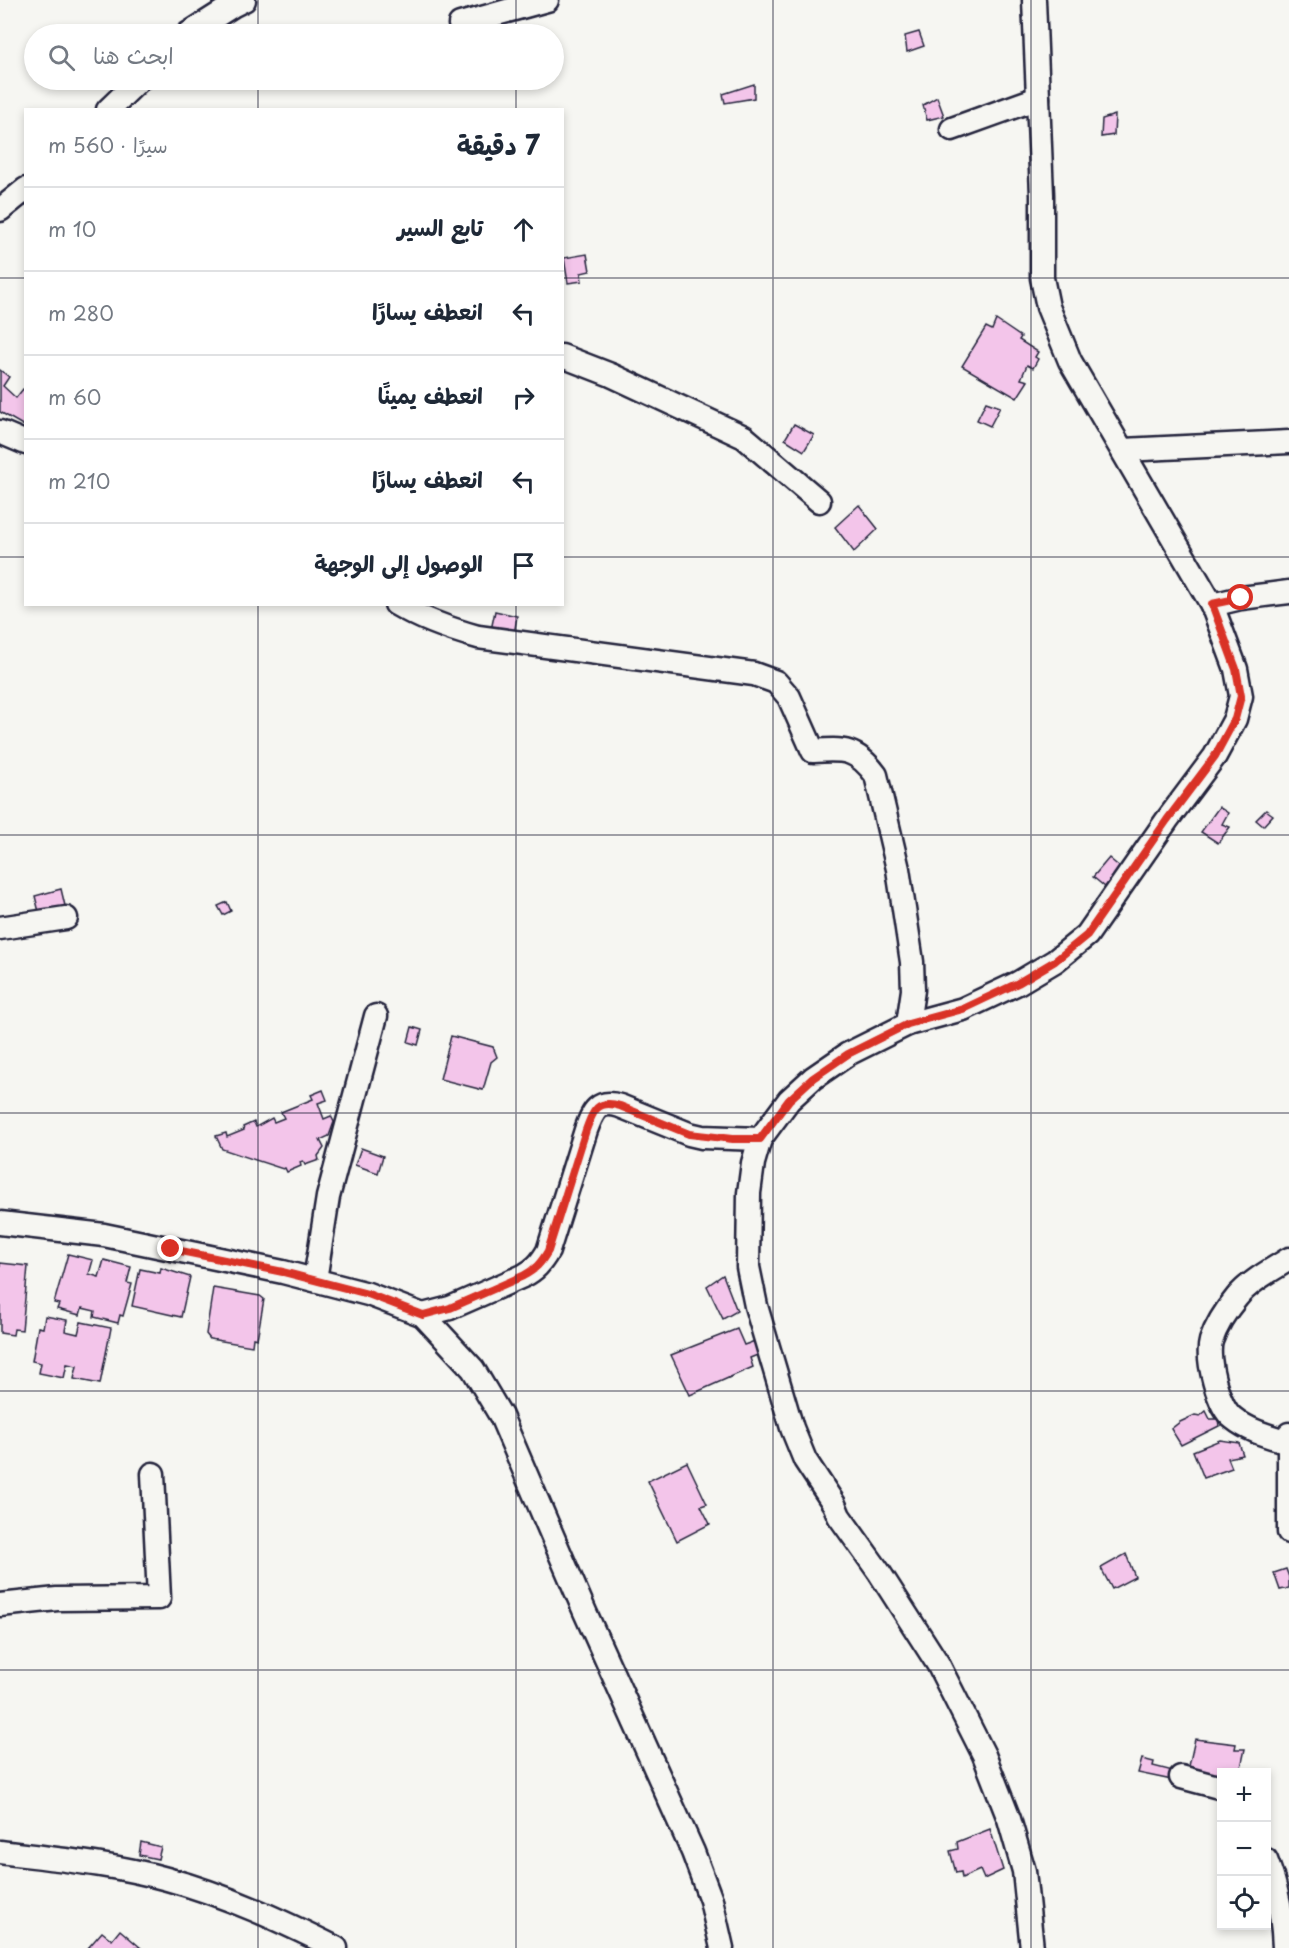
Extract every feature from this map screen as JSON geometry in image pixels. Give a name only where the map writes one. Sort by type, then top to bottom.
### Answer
[{"type":"street","points":[[204,24],[244,0]]},
{"type":"street","points":[[460,24],[547,0]]},
{"type":"street","points":[[1032,1948],[1024,1871],[1009,1819],[984,1755],[938,1664],[805,1460],[792,1428],[756,1306],[748,1267],[749,1193],[753,1163],[760,1139],[789,1100],[813,1078],[848,1054],[908,1024],[963,1009],[1018,983],[1073,948],[1092,928],[1167,820],[1215,756],[1235,719],[1241,696],[1236,669],[1212,604],[1070,361],[1046,296],[1042,278],[1042,195],[1034,0]]},
{"type":"street","points":[[110,108],[129,90]]},
{"type":"street","points":[[952,129],[1038,98]]},
{"type":"street","points":[[0,210],[24,191]]},
{"type":"street","points":[[564,358],[611,375],[744,437],[819,501]]},
{"type":"street","points":[[0,432],[24,442]]},
{"type":"street","points":[[1124,450],[1289,442]]},
{"type":"street","points":[[1212,604],[1289,592]]},
{"type":"street","points":[[399,606],[447,629],[478,637],[754,674],[776,682],[789,697],[813,751],[841,749],[856,755],[868,764],[876,775],[898,869],[912,962],[913,990],[908,1024]]},
{"type":"street","points":[[0,928],[66,918]]},
{"type":"street","points":[[315,1280],[327,1197],[376,1016]]},
{"type":"street","points":[[423,1315],[450,1308],[523,1276],[542,1262],[548,1251],[586,1130],[592,1116],[602,1104],[610,1103],[620,1106],[696,1136],[760,1139]]},
{"type":"street","points":[[0,1223],[104,1235],[315,1280],[368,1294],[423,1315],[473,1369],[501,1416],[585,1612],[693,1852],[711,1900],[722,1948]]},
{"type":"street","points":[[1289,1259],[1238,1296],[1220,1322],[1211,1342],[1214,1378],[1220,1399],[1230,1417],[1248,1428],[1288,1438],[1289,1532]]},
{"type":"street","points":[[0,1605],[57,1599],[159,1598],[153,1474]]},
{"type":"street","points":[[1181,1777],[1217,1787]]},
{"type":"street","points":[[0,1852],[120,1868],[168,1879],[270,1916],[336,1948]]},
{"type":"street","points":[[1271,1873],[1277,1888],[1284,1948]]},
{"type":"building","points":[[919,32],[924,46],[907,52],[905,36]]},
{"type":"building","points":[[754,84],[754,98],[725,103],[723,94]]},
{"type":"building","points":[[937,97],[944,116],[927,120],[923,105]]},
{"type":"building","points":[[1115,115],[1114,135],[1101,137],[1102,119]]},
{"type":"building","points":[[587,254],[590,271],[581,273],[582,281],[568,283],[564,258]]},
{"type":"building","points":[[996,320],[1021,337],[1019,340],[1038,352],[1035,357],[1038,359],[1033,368],[1027,365],[1021,379],[1028,381],[1017,398],[962,366],[986,327],[992,330]]},
{"type":"building","points":[[0,370],[9,377],[3,386],[16,398],[24,390],[24,426],[0,412]]},
{"type":"building","points":[[986,402],[1000,407],[990,426],[977,420]]},
{"type":"building","points":[[794,424],[814,435],[804,451],[785,439]]},
{"type":"building","points":[[859,505],[878,529],[854,552],[835,527]]},
{"type":"building","points":[[495,611],[517,616],[514,635],[491,630]]},
{"type":"building","points":[[1219,807],[1228,813],[1222,824],[1230,827],[1218,843],[1201,832]]},
{"type":"building","points":[[1266,810],[1273,815],[1263,826],[1256,820]]},
{"type":"building","points":[[1109,858],[1121,868],[1105,887],[1093,877]]},
{"type":"building","points":[[61,889],[66,910],[40,916],[35,896]]},
{"type":"building","points":[[227,902],[231,911],[223,915],[218,906]]},
{"type":"building","points":[[412,1027],[422,1030],[418,1045],[408,1042]]},
{"type":"building","points":[[451,1036],[493,1047],[497,1057],[491,1062],[483,1090],[440,1079]]},
{"type":"building","points":[[323,1090],[327,1100],[318,1103],[324,1119],[331,1116],[334,1122],[329,1136],[320,1140],[324,1148],[318,1156],[319,1160],[305,1165],[303,1161],[300,1162],[301,1166],[287,1172],[285,1168],[222,1149],[216,1136],[226,1133],[227,1137],[244,1130],[243,1127],[254,1122],[256,1127],[272,1118],[274,1122],[284,1118],[281,1112],[313,1099],[311,1095]]},
{"type":"building","points":[[361,1148],[383,1156],[378,1173],[355,1165]]},
{"type":"building","points":[[68,1254],[93,1260],[89,1274],[99,1277],[104,1260],[131,1267],[127,1283],[132,1284],[123,1316],[120,1315],[118,1323],[94,1317],[95,1311],[82,1308],[80,1315],[57,1309],[59,1304],[54,1303]]},
{"type":"building","points":[[0,1263],[28,1266],[22,1330],[14,1329],[13,1335],[0,1333]]},
{"type":"building","points":[[161,1268],[190,1277],[181,1317],[132,1306],[140,1269],[160,1273]]},
{"type":"building","points":[[723,1275],[737,1311],[723,1319],[707,1286]]},
{"type":"building","points":[[213,1288],[260,1296],[264,1299],[257,1339],[253,1338],[252,1346],[210,1339],[206,1334]]},
{"type":"building","points":[[45,1316],[67,1320],[65,1331],[78,1334],[81,1322],[111,1328],[100,1384],[74,1379],[77,1366],[67,1364],[64,1378],[39,1373],[41,1363],[32,1361],[38,1327],[43,1328]]},
{"type":"building","points":[[737,1329],[744,1345],[755,1341],[760,1354],[750,1358],[753,1367],[690,1395],[671,1355]]},
{"type":"building","points":[[1206,1411],[1210,1419],[1218,1419],[1219,1426],[1181,1445],[1171,1429],[1180,1422],[1195,1415],[1200,1416]]},
{"type":"building","points":[[1220,1440],[1239,1443],[1243,1455],[1228,1458],[1232,1468],[1204,1478],[1193,1451]]},
{"type":"building","points":[[687,1462],[707,1504],[701,1506],[710,1524],[677,1541],[648,1481]]},
{"type":"building","points":[[1126,1554],[1135,1577],[1112,1589],[1101,1568]]},
{"type":"building","points":[[1286,1569],[1289,1588],[1280,1590],[1274,1573]]},
{"type":"building","points":[[1195,1739],[1236,1744],[1235,1749],[1245,1749],[1241,1768],[1217,1768],[1217,1777],[1187,1775]]},
{"type":"building","points":[[1142,1759],[1154,1762],[1153,1766],[1173,1771],[1172,1780],[1138,1773]]},
{"type":"building","points":[[990,1829],[1003,1870],[984,1879],[980,1870],[962,1878],[961,1872],[956,1873],[950,1851],[958,1849],[957,1842]]},
{"type":"building","points":[[141,1842],[161,1847],[158,1859],[139,1855]]},
{"type":"building","points":[[120,1930],[141,1948],[88,1948],[102,1932],[112,1940]]},
{"type":"route","points":[[171,1249],[283,1272],[368,1294],[423,1315],[450,1308],[523,1276],[542,1262],[548,1251],[586,1130],[592,1116],[602,1104],[610,1103],[620,1106],[702,1137],[760,1139],[789,1100],[813,1078],[848,1054],[908,1024],[963,1009],[1018,983],[1055,961],[1087,935],[1102,915],[1167,820],[1215,756],[1235,719],[1241,696],[1236,669],[1212,604],[1241,598]]}]
